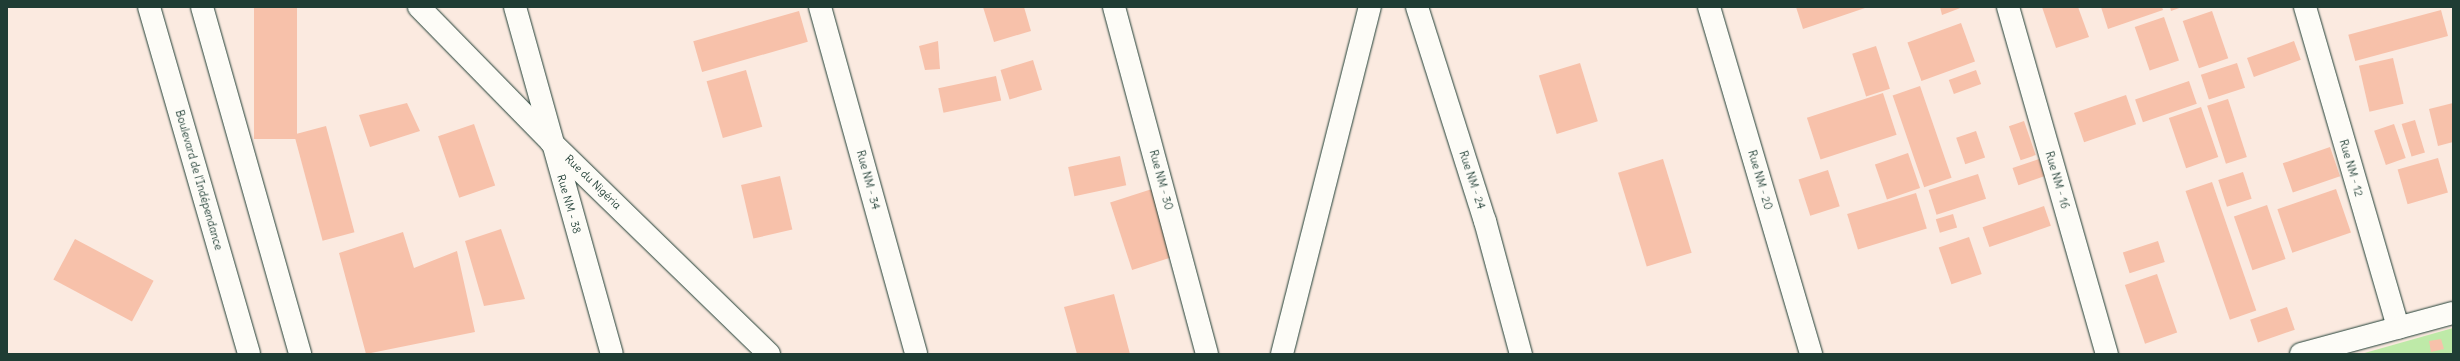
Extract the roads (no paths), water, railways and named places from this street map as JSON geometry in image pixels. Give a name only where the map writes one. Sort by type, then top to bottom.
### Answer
[{"type":"street","name":"Boulevard de l'Indépendance","points":[[149,7],[249,354]]},
{"type":"street","points":[[202,7],[300,354]]},
{"type":"street","name":"Rue du Nigéria","points":[[419,7],[551,142],[768,354]]},
{"type":"street","name":"Rue NM - 38","points":[[515,7],[551,142],[612,354]]},
{"type":"street","name":"Rue NM - 34","points":[[820,7],[916,354]]},
{"type":"street","name":"Rue NM - 30","points":[[1114,7],[1207,354]]},
{"type":"street","points":[[1282,354],[1370,7]]},
{"type":"street","name":"Rue NM - 24","points":[[1417,7],[1485,220],[1521,354]]},
{"type":"street","name":"Rue NM - 20","points":[[1709,7],[1811,354]]},
{"type":"street","name":"Rue NM - 16","points":[[2008,7],[2107,354]]},
{"type":"street","name":"Rue NM - 12","points":[[2305,7],[2398,328]]},
{"type":"street","points":[[2301,354],[2453,313]]}]
